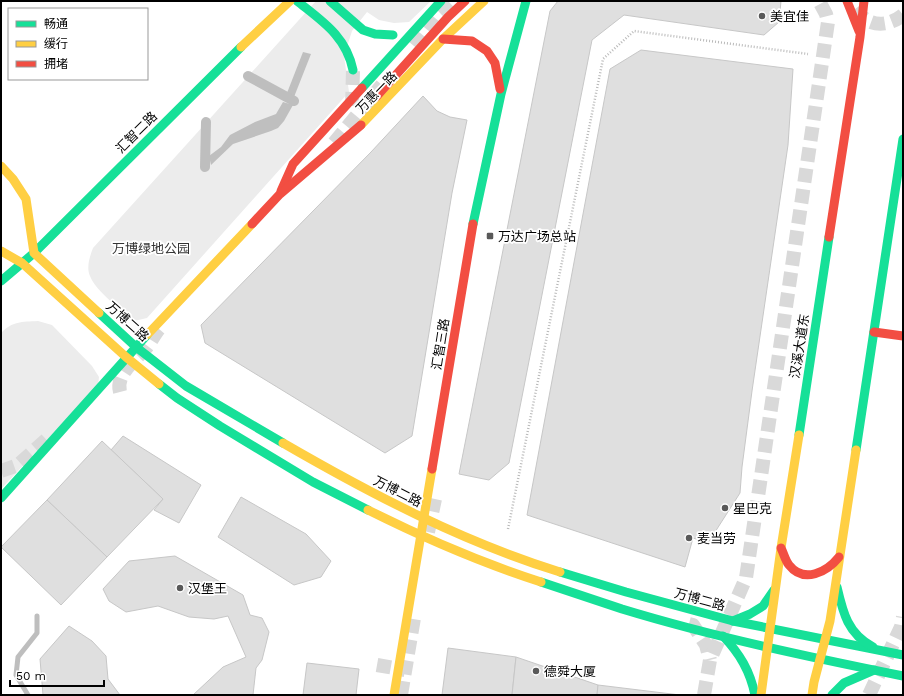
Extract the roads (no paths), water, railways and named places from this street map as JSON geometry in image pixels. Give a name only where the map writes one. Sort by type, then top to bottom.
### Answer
[{"type":"street","name":"汇智二路","points":[[1,281],[34,253],[223,64],[290,1]]},
{"type":"street","points":[[297,1],[336,34],[347,48],[353,70]]},
{"type":"street","points":[[330,1],[363,30],[375,34],[393,35]]},
{"type":"street","name":"万惠一路","points":[[280,194],[293,164],[442,1]]},
{"type":"street","points":[[280,194],[360,114],[448,17],[465,1]]},
{"type":"street","name":"万惠一路","points":[[1,498],[126,357],[280,194],[361,126],[443,40],[484,1]]},
{"type":"street","name":"汇智三路","points":[[394,695],[470,240],[501,94],[526,1]]},
{"type":"street","points":[[847,1],[853,14],[860,37]]},
{"type":"street","name":"汉溪大道东","points":[[761,695],[781,548],[860,37],[864,1]]},
{"type":"street","points":[[443,40],[472,41],[487,51],[495,63],[501,94]]},
{"type":"street","points":[[248,76],[294,101]]},
{"type":"street","points":[[205,167],[206,122]]},
{"type":"street","points":[[812,695],[830,620],[903,138]]},
{"type":"street","points":[[1,166],[13,179],[26,200],[34,253]]},
{"type":"street","points":[[1,250],[22,263],[126,357],[178,398],[220,426],[313,482],[421,536],[518,575],[623,609],[768,647],[903,676]]},
{"type":"street","name":"万博二路","points":[[34,253],[136,347],[186,386],[324,467],[424,518],[522,560],[626,592],[733,622],[903,655]]},
{"type":"street","points":[[874,332],[903,336]]},
{"type":"street","points":[[781,548],[786,561],[799,573],[808,575],[819,574],[829,570],[839,556]]},
{"type":"street","points":[[836,583],[843,610],[852,629],[861,641],[879,651]]},
{"type":"street","points":[[733,622],[763,606],[776,588]]},
{"type":"street","points":[[723,636],[739,653],[749,673],[755,695]]},
{"type":"street","points":[[832,695],[844,683],[874,670]]},
{"type":"lane","points":[[28,695],[16,675],[18,657],[37,633],[37,616]]},
{"type":"tunnel","points":[[414,46],[439,15],[454,1]]},
{"type":"tunnel","points":[[704,695],[710,660],[746,578],[828,22],[826,14],[819,1]]},
{"type":"tunnel","points":[[855,9],[866,19],[878,24],[890,22],[903,15]]},
{"type":"tunnel","points":[[352,106],[353,70]]},
{"type":"tunnel","points":[[334,143],[382,85]]},
{"type":"tunnel","points":[[120,392],[119,385],[123,373],[146,348],[159,329]]},
{"type":"tunnel","points":[[1,471],[18,465],[47,439]]},
{"type":"tunnel","points":[[428,532],[435,499]]},
{"type":"tunnel","points":[[869,695],[901,627],[903,617]]},
{"type":"tunnel","points":[[401,695],[414,618]]},
{"type":"tunnel","points":[[689,624],[693,625],[706,645],[710,660]]},
{"type":"tunnel","points":[[377,665],[405,670]]},
{"type":"place","name":"美宜佳","points":[[762,16]]},
{"type":"place","name":"万达广场总站","points":[[490,236]]},
{"type":"place","name":"星巴克","points":[[725,508]]},
{"type":"place","name":"麦当劳","points":[[689,538]]},
{"type":"place","name":"汉堡王","points":[[180,588]]},
{"type":"place","name":"德舜大厦","points":[[536,671]]},
{"type":"park label","name":"万博绿地公园","points":[[151,248]]}]
